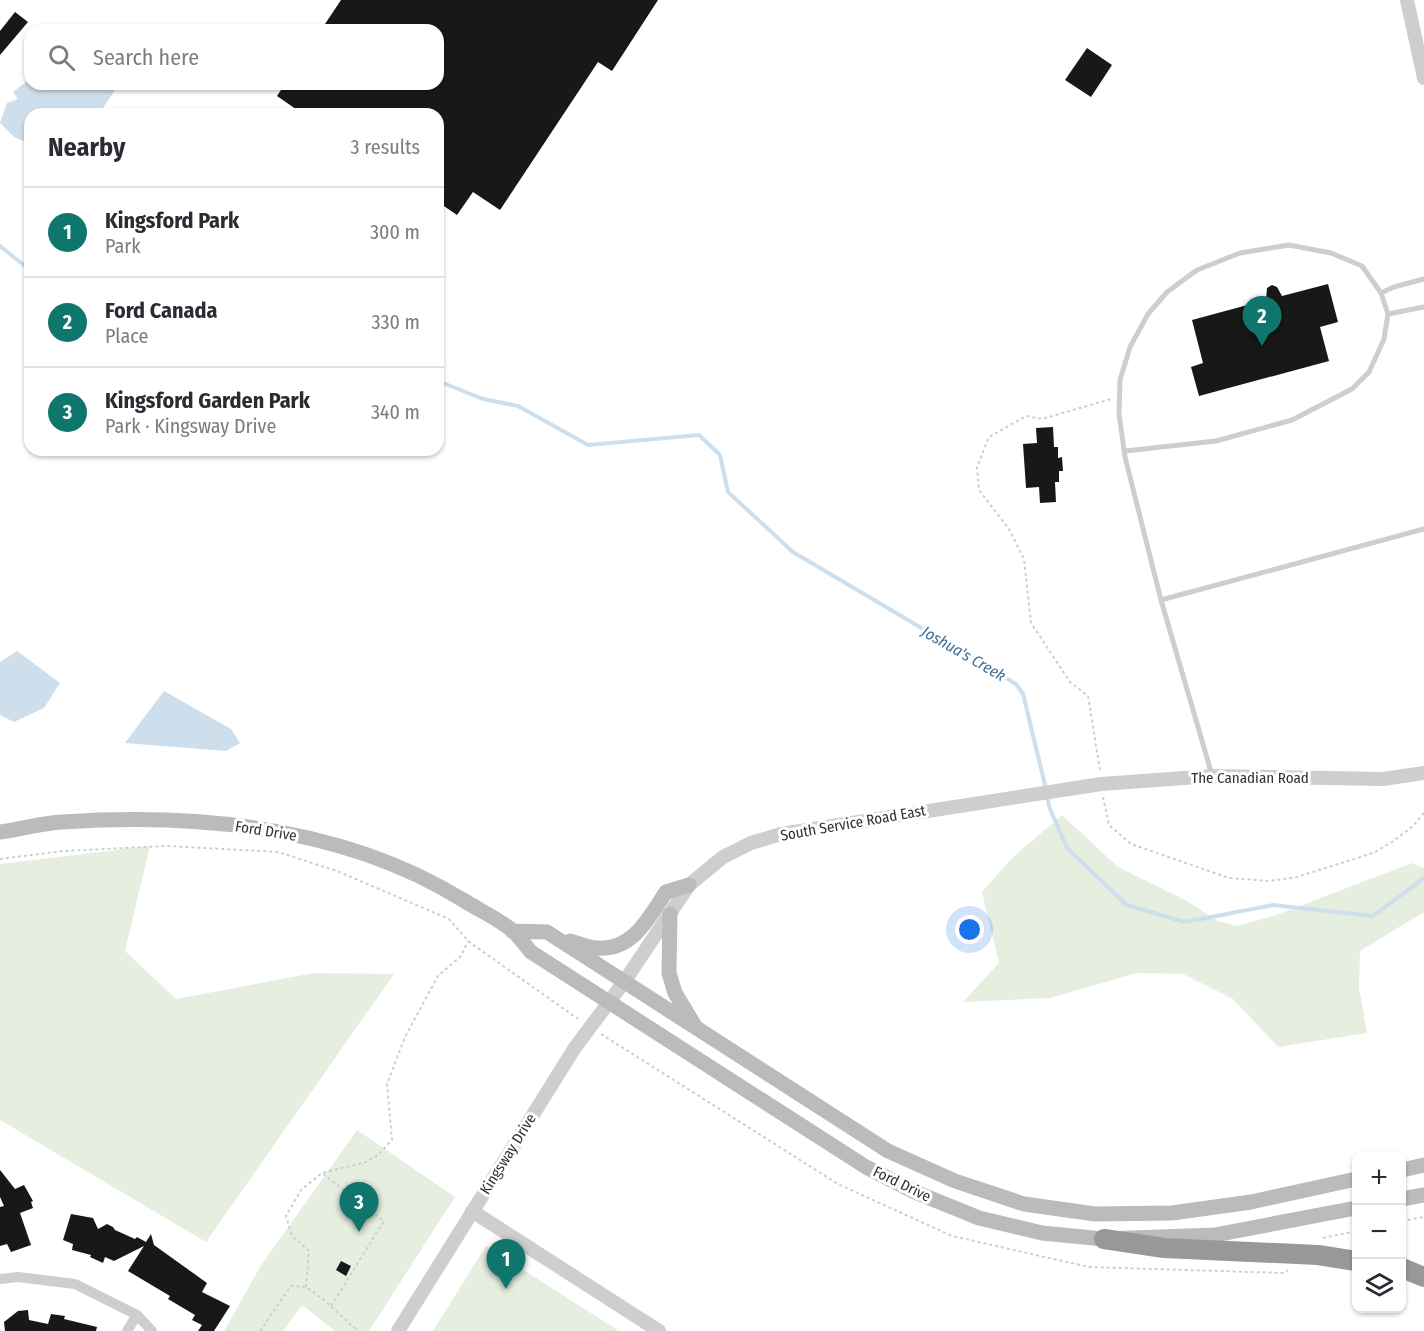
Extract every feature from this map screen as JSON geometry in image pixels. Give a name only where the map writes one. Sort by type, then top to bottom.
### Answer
[{"type":"highway","points":[[1104,1239],[1164,1248],[1318,1255],[1352,1260]]},
{"type":"highway","points":[[1406,1270],[1424,1277]]},
{"type":"main road","name":"Ford Drive","points":[[2,831],[61,822],[163,819],[240,826],[313,839],[393,863],[448,891],[512,931],[531,952],[608,1004],[866,1167],[915,1192],[979,1218],[1042,1233],[1104,1239],[1215,1234],[1352,1209]]},
{"type":"main road","points":[[555,937],[596,948],[613,947],[628,941],[636,934],[666,892],[689,885]]},
{"type":"main road","points":[[670,914],[669,973],[675,993],[696,1029]]},
{"type":"main road","name":"Ford Drive","points":[[512,931],[547,932],[888,1151],[955,1181],[1024,1204],[1095,1214],[1172,1213],[1251,1202],[1352,1180]]},
{"type":"main road","points":[[1406,1169],[1424,1165]]},
{"type":"main road","points":[[1406,1198],[1424,1195]]},
{"type":"street","points":[[1407,0],[1424,78]]},
{"type":"street","name":"The Canadian Road","points":[[1076,788],[1212,776],[1383,778],[1424,773]]},
{"type":"street","name":"South Service Road East","points":[[624,982],[689,885],[723,857],[752,843],[781,834],[1076,788]]},
{"type":"street","name":"Kingsway Drive","points":[[398,1331],[590,1027],[624,982]]},
{"type":"street","points":[[472,1211],[659,1331]]},
{"type":"street","points":[[0,1278],[18,1277],[75,1284],[136,1315],[152,1331]]},
{"type":"street","points":[[127,1331],[136,1315]]},
{"type":"lane","points":[[1125,452],[1216,441],[1292,420],[1352,389],[1369,372],[1384,339],[1388,314],[1381,293],[1362,266],[1331,253],[1289,245],[1240,253],[1197,270],[1167,292],[1149,314],[1130,346],[1120,380],[1119,396],[1119,414],[1125,452],[1161,600],[1212,776]]},
{"type":"lane","points":[[1381,293],[1424,279]]},
{"type":"lane","points":[[1388,314],[1424,307]]},
{"type":"lane","points":[[1161,600],[1424,529]]},
{"type":"path","points":[[1119,396],[1042,419],[1026,416],[989,437],[977,466],[979,490],[1009,529],[1024,559],[1031,623],[1070,682],[1088,696],[1109,825],[1131,844],[1229,878],[1270,881],[1297,878],[1373,853],[1392,843],[1413,826],[1424,813]]},
{"type":"path","points":[[0,859],[63,851],[166,846],[278,852],[338,871],[449,919],[468,941],[590,1027]]},
{"type":"path","points":[[306,1287],[309,1251],[292,1236],[286,1216],[302,1190],[322,1173],[366,1162],[378,1155],[392,1140],[387,1084],[405,1037],[438,976],[461,956],[468,941]]},
{"type":"path","points":[[322,1173],[384,1221],[331,1306]]},
{"type":"path","points":[[1406,1220],[1424,1217]]},
{"type":"path","points":[[260,1331],[291,1286],[306,1287],[358,1331]]},
{"type":"shaded area","points":[[1062,815],[1118,867],[1187,901],[1218,921],[1237,926],[1276,915],[1412,863],[1424,868],[1424,912],[1360,951],[1359,988],[1367,1033],[1278,1047],[1233,999],[1183,974],[1137,973],[1050,998],[963,1002],[999,963],[982,892],[1010,860]]},
{"type":"shaded area","points":[[150,846],[125,951],[176,999],[314,973],[394,974],[206,1242],[0,1120],[0,864]]},
{"type":"shaded area","points":[[357,1130],[455,1197],[369,1331],[335,1331],[302,1305],[283,1331],[224,1331],[260,1267]]},
{"type":"shaded area","points":[[486,1246],[619,1331],[433,1331]]},
{"type":"water","points":[[24,84],[24,90],[115,90],[103,108],[24,108],[24,141],[14,137],[0,123],[7,103],[18,99],[13,92]]},
{"type":"water","points":[[17,651],[60,683],[44,708],[14,722],[0,715],[0,662]]},
{"type":"water","points":[[164,691],[231,729],[240,743],[226,751],[125,743]]},
{"type":"building","points":[[341,0],[658,0],[612,71],[598,62],[500,210],[473,192],[457,215],[444,206],[444,108],[294,108],[277,96],[281,90],[444,90],[444,24],[325,24]]},
{"type":"building","points":[[15,12],[28,22],[0,55],[0,31]]},
{"type":"building","points":[[1087,48],[1112,65],[1091,97],[1065,80]]},
{"type":"building","points":[[1328,284],[1338,322],[1320,327],[1329,361],[1199,396],[1191,367],[1203,363],[1192,320],[1266,300],[1267,288],[1272,285],[1277,287],[1282,296]]},
{"type":"building","points":[[1053,427],[1054,447],[1058,447],[1058,458],[1062,457],[1063,471],[1059,471],[1059,482],[1055,482],[1056,502],[1040,503],[1039,487],[1026,488],[1023,444],[1037,443],[1036,428]]},
{"type":"building","points":[[0,1170],[15,1189],[24,1185],[33,1201],[31,1202],[33,1208],[20,1213],[31,1245],[11,1252],[7,1244],[0,1246],[0,1207],[4,1206],[0,1197]]},
{"type":"building","points":[[71,1214],[93,1218],[98,1229],[107,1224],[115,1230],[146,1242],[151,1234],[154,1245],[207,1283],[202,1292],[230,1306],[214,1331],[198,1331],[202,1325],[192,1320],[195,1315],[168,1299],[170,1296],[128,1271],[144,1246],[114,1261],[105,1257],[103,1263],[90,1257],[91,1255],[72,1250],[73,1244],[63,1240]]},
{"type":"building","points":[[341,1261],[351,1266],[346,1276],[336,1270]]},
{"type":"building","points":[[28,1310],[29,1320],[48,1324],[51,1314],[65,1316],[64,1319],[97,1327],[96,1331],[5,1331],[4,1322],[18,1311]]},
{"type":"waterway","name":"Joshua's Creek","points":[[0,246],[24,265]]},
{"type":"waterway","name":"Joshua's Creek","points":[[444,383],[483,399],[518,406],[588,445],[699,435],[720,455],[728,492],[793,552],[1016,684],[1023,694],[1046,789]]},
{"type":"waterway","name":"Joshua's Creek","points":[[1047,797],[1067,848],[1127,905],[1185,922],[1273,905],[1373,916],[1424,878]]},
{"type":"place","name":"Ford Canada","points":[[1262,346]]},
{"type":"place","name":"Kingsford Garden Park","points":[[359,1232]]},
{"type":"place","name":"Kingsford Park","points":[[506,1289]]}]
